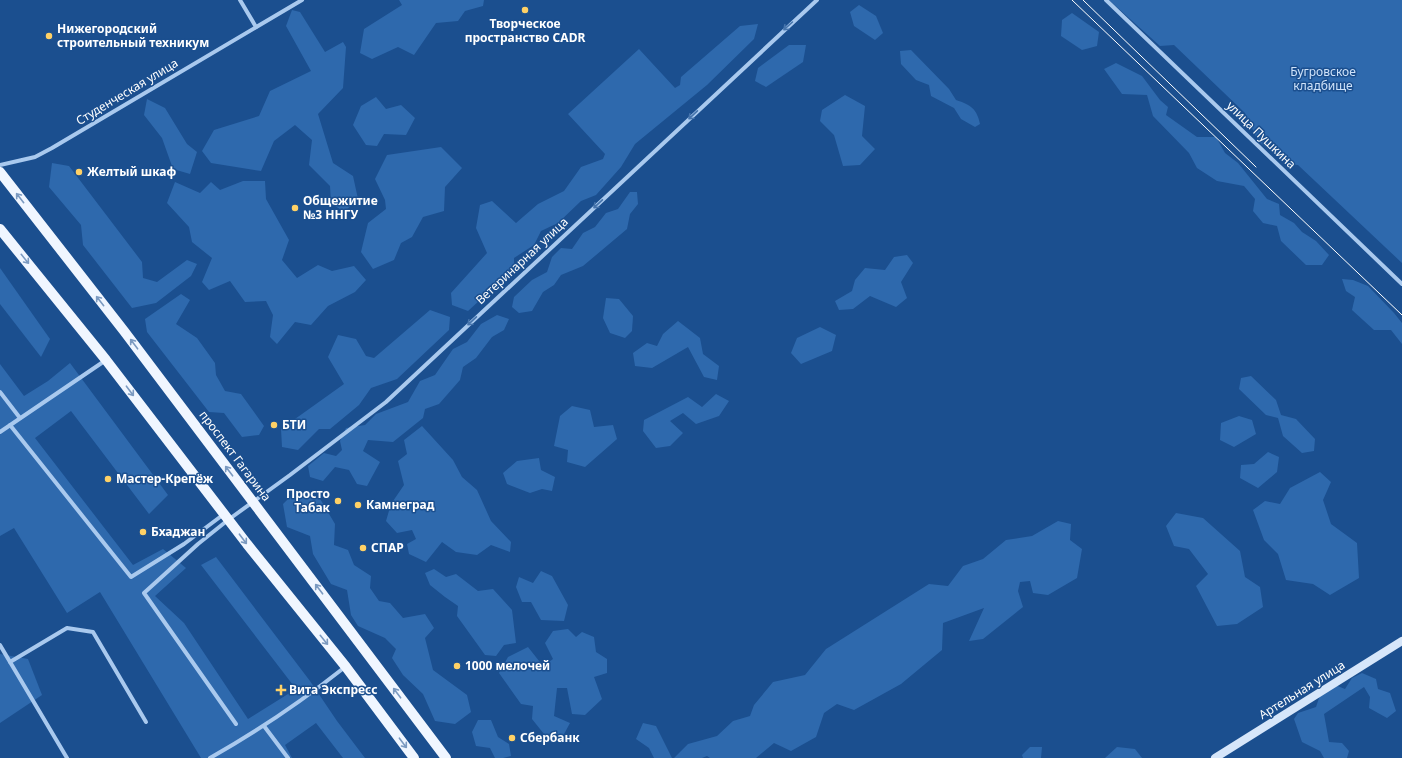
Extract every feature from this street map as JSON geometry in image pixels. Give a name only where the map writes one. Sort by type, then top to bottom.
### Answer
[{"type":"main road","name":"проспект Гагарина","points":[[0,172],[124,331],[446,758]]},
{"type":"main road","points":[[0,229],[106,360],[226,517],[346,667],[414,758]]},
{"type":"street","points":[[240,0],[256,27]]},
{"type":"street","name":"Студенческая улица","points":[[0,165],[35,157],[52,148],[302,0]]},
{"type":"street","name":"Ветеринарная улица","points":[[226,517],[252,502],[290,475],[386,402],[817,0]]},
{"type":"street","name":"улица Пушкина","points":[[1106,0],[1402,284]]},
{"type":"street","points":[[0,432],[106,360]]},
{"type":"street","points":[[0,392],[20,418]]},
{"type":"street","points":[[10,425],[131,577],[226,517]]},
{"type":"street","points":[[226,517],[144,593],[236,724]]},
{"type":"street","points":[[10,662],[67,628],[93,632],[146,722]]},
{"type":"street","name":"Артельная улица","points":[[1215,758],[1402,641]]},
{"type":"street","points":[[0,645],[67,758]]},
{"type":"street","points":[[210,758],[264,726],[308,696],[346,667]]},
{"type":"street","points":[[264,726],[288,758]]},
{"type":"green space","points":[[399,0],[484,0],[483,6],[465,11],[458,21],[436,23],[414,55],[398,47],[372,59],[360,53],[364,29],[402,5]]},
{"type":"green space","name":"Бугровское кладбище","points":[[1109,0],[1402,0],[1402,263],[1298,165],[1288,164],[1258,141],[1245,113],[1174,45],[1160,46]]},
{"type":"green space","points":[[859,5],[876,16],[883,33],[875,40],[854,26],[850,12]]},
{"type":"green space","points":[[292,10],[300,12],[325,52],[343,42],[346,47],[343,88],[318,114],[333,163],[353,176],[358,199],[344,212],[331,203],[330,186],[309,165],[312,140],[295,125],[274,141],[261,171],[211,163],[202,151],[214,130],[259,116],[270,91],[311,71],[286,26]]},
{"type":"green space","points":[[1072,13],[1099,32],[1097,46],[1082,50],[1061,36],[1062,20]]},
{"type":"green space","points":[[758,24],[754,39],[707,85],[635,144],[621,167],[596,195],[581,201],[558,223],[541,231],[534,245],[514,258],[514,269],[468,311],[452,305],[451,293],[487,253],[476,228],[480,205],[492,201],[516,223],[538,204],[564,191],[581,167],[603,159],[605,154],[568,114],[639,49],[675,88],[680,85],[681,77],[740,26]]},
{"type":"green space","points":[[789,45],[806,45],[803,62],[766,87],[755,81],[758,68]]},
{"type":"green space","points":[[911,50],[949,89],[956,100],[966,104],[975,111],[980,124],[975,127],[961,119],[954,108],[931,96],[929,85],[916,80],[901,64],[900,51]]},
{"type":"green space","points":[[1116,63],[1142,76],[1160,100],[1168,107],[1166,115],[1197,137],[1216,137],[1225,153],[1238,163],[1267,199],[1279,204],[1280,215],[1294,223],[1302,232],[1316,241],[1329,255],[1322,265],[1306,265],[1281,241],[1277,226],[1263,223],[1253,211],[1255,199],[1244,186],[1217,181],[1197,168],[1189,153],[1153,116],[1147,95],[1122,94],[1104,69]]},
{"type":"green space","points":[[845,95],[865,106],[862,136],[875,149],[860,165],[843,166],[834,135],[820,121],[822,110]]},
{"type":"green space","points":[[376,97],[386,109],[401,105],[415,118],[406,135],[384,134],[377,146],[366,145],[353,125],[361,106]]},
{"type":"green space","points":[[147,99],[165,108],[187,144],[197,152],[190,174],[173,169],[162,138],[144,115]]},
{"type":"green space","points":[[441,147],[462,168],[445,187],[444,211],[423,217],[412,237],[401,243],[394,260],[373,269],[361,252],[368,223],[386,209],[385,200],[375,179],[387,155]]},
{"type":"green space","points":[[52,163],[69,166],[142,262],[143,278],[157,282],[187,260],[197,264],[191,276],[156,303],[132,308],[83,245],[81,225],[49,187]]},
{"type":"green space","points":[[243,181],[265,181],[266,199],[289,240],[282,260],[297,278],[318,265],[332,271],[354,266],[366,280],[355,292],[328,306],[311,325],[295,322],[277,344],[270,337],[273,315],[266,301],[245,302],[230,281],[209,290],[202,282],[212,258],[192,242],[189,227],[167,203],[175,182],[200,193],[211,182],[220,190]]},
{"type":"green space","points":[[630,192],[637,192],[638,204],[630,214],[627,229],[583,266],[561,275],[554,285],[543,292],[532,311],[519,313],[512,307],[514,297],[532,280],[547,272],[552,257],[561,248],[572,249],[583,233],[595,227],[606,213],[618,209]]},
{"type":"green space","points":[[907,255],[913,263],[901,282],[907,298],[896,307],[870,296],[853,309],[839,310],[835,301],[852,291],[855,280],[865,268],[885,270],[894,257]]},
{"type":"green space","points":[[0,268],[50,339],[41,357],[0,304]]},
{"type":"green space","points":[[1342,279],[1353,280],[1368,286],[1394,313],[1402,323],[1402,344],[1391,330],[1374,330],[1352,310],[1355,297],[1346,291]]},
{"type":"green space","points":[[181,294],[190,300],[176,324],[197,338],[215,363],[216,375],[225,391],[241,394],[264,426],[259,435],[242,437],[224,413],[209,412],[147,332],[145,319]]},
{"type":"green space","points":[[606,298],[619,299],[633,316],[632,331],[625,338],[610,333],[603,318]]},
{"type":"green space","points":[[430,310],[450,317],[449,330],[397,379],[371,388],[359,405],[330,429],[319,429],[298,450],[282,447],[281,429],[344,384],[328,357],[338,335],[356,339],[366,356],[374,358]]},
{"type":"green space","points":[[497,315],[509,319],[504,330],[492,337],[476,358],[463,367],[460,380],[439,404],[425,409],[423,418],[393,442],[368,440],[363,451],[380,462],[367,486],[357,484],[349,470],[335,467],[323,481],[310,477],[308,466],[324,453],[336,456],[342,450],[340,441],[346,428],[365,425],[376,414],[408,402],[420,381],[435,375],[453,349],[467,342],[481,324]]},
{"type":"green space","points":[[678,321],[700,338],[703,354],[719,366],[717,380],[704,377],[688,347],[652,368],[635,366],[633,353],[647,343],[657,346],[663,334]]},
{"type":"green space","points":[[820,327],[836,335],[832,351],[801,364],[791,353],[797,338]]},
{"type":"green space","points":[[70,363],[168,495],[149,514],[71,411],[35,438],[133,565],[163,549],[186,568],[155,596],[184,623],[248,719],[296,689],[201,565],[216,557],[310,681],[337,721],[365,758],[343,758],[316,723],[285,745],[292,758],[201,758],[100,592],[67,613],[14,528],[0,536],[0,364],[24,396],[48,381]]},
{"type":"green space","points":[[1251,376],[1276,400],[1281,415],[1296,419],[1315,439],[1314,451],[1302,453],[1283,436],[1278,418],[1266,415],[1239,389],[1241,378]]},
{"type":"green space","points":[[716,394],[729,401],[719,416],[696,424],[683,413],[670,421],[683,433],[670,446],[656,448],[643,431],[644,420],[688,397],[702,407]]},
{"type":"green space","points":[[572,406],[590,410],[594,427],[613,425],[617,439],[585,467],[567,462],[568,450],[554,446],[560,416]]},
{"type":"green space","points":[[1239,416],[1252,420],[1256,434],[1234,447],[1220,440],[1221,423]]},
{"type":"green space","points":[[422,426],[453,460],[462,477],[477,490],[491,521],[511,542],[510,552],[491,545],[477,555],[456,552],[442,542],[426,562],[409,554],[407,544],[416,539],[412,530],[397,533],[386,521],[391,504],[404,485],[398,461],[407,454],[404,440]]},
{"type":"green space","points":[[1268,452],[1279,457],[1277,472],[1258,488],[1240,478],[1241,465],[1254,464]]},
{"type":"green space","points":[[539,458],[541,470],[555,477],[552,491],[542,489],[530,493],[507,484],[503,473],[517,461]]},
{"type":"green space","points":[[1320,472],[1331,482],[1323,500],[1331,524],[1357,543],[1359,578],[1330,595],[1313,584],[1286,580],[1278,554],[1264,540],[1253,510],[1265,501],[1280,504],[1290,488]]},
{"type":"green space","points":[[293,494],[319,497],[335,524],[334,545],[348,550],[354,565],[371,576],[370,588],[379,601],[390,603],[403,618],[425,614],[434,628],[425,638],[433,670],[467,695],[471,712],[455,724],[435,721],[423,694],[403,675],[392,658],[396,649],[385,638],[358,626],[351,615],[347,590],[331,584],[313,554],[310,536],[287,527],[283,504]]},
{"type":"green space","points":[[1176,513],[1203,518],[1240,551],[1245,577],[1260,587],[1263,607],[1237,624],[1217,626],[1196,586],[1208,574],[1189,549],[1174,546],[1166,526]]},
{"type":"green space","points":[[1058,521],[1071,524],[1070,540],[1082,549],[1077,578],[1048,595],[1033,593],[1030,581],[1020,582],[1018,591],[1023,607],[983,639],[969,641],[984,608],[943,623],[942,650],[901,684],[854,710],[837,704],[824,713],[816,737],[791,751],[774,743],[756,758],[710,758],[707,756],[702,758],[674,758],[688,744],[717,736],[733,721],[750,716],[754,705],[773,682],[805,675],[826,649],[929,584],[948,586],[963,566],[983,559],[1006,540],[1032,536]]},
{"type":"green space","points":[[434,569],[446,577],[456,574],[478,591],[493,589],[512,610],[516,643],[504,645],[496,656],[485,655],[457,616],[458,606],[430,585],[425,573]]},
{"type":"green space","points":[[541,571],[552,576],[568,605],[564,621],[541,620],[531,602],[522,602],[516,587],[519,577],[533,583]]},
{"type":"green space","points":[[568,629],[576,637],[582,632],[594,637],[596,652],[607,659],[607,673],[594,677],[602,699],[585,715],[572,714],[567,688],[557,688],[554,716],[570,723],[563,736],[548,739],[532,719],[533,706],[521,704],[499,673],[508,657],[528,647],[543,666],[553,659],[545,643],[553,631]]},
{"type":"green space","points":[[0,654],[28,659],[42,695],[0,723]]},
{"type":"green space","points":[[1362,673],[1376,679],[1378,689],[1390,693],[1396,711],[1387,718],[1369,708],[1370,697],[1364,687],[1324,714],[1329,742],[1342,743],[1349,751],[1347,758],[1324,758],[1320,751],[1302,742],[1294,719],[1298,713],[1316,707],[1323,686],[1330,683],[1345,689],[1352,678]]},
{"type":"green space","points":[[478,720],[491,720],[498,737],[509,744],[511,756],[495,758],[490,748],[476,746],[472,732]]},
{"type":"green space","points":[[643,723],[656,726],[672,758],[654,758],[649,748],[636,739]]},
{"type":"green space","points":[[1030,747],[1042,747],[1041,758],[1023,758],[1022,755]]},
{"type":"green space","points":[[1117,747],[1135,749],[1142,758],[1105,758]]},
{"type":"tram line","points":[[1072,0],[1402,315]]},
{"type":"tram line","points":[[1083,0],[1256,167]]},
{"type":"place","name":"Творческое пространство CADR","points":[[525,10]]},
{"type":"place","name":"Нижегородский строительный техникум","points":[[49,36]]},
{"type":"place","name":"Желтый шкаф","points":[[79,172]]},
{"type":"place","name":"Общежитие №3 ННГУ","points":[[295,208]]},
{"type":"place","name":"БТИ","points":[[274,425]]},
{"type":"place","name":"Мастер-Крепёж","points":[[108,479]]},
{"type":"place","name":"Просто Табак","points":[[338,501]]},
{"type":"place","name":"Камнеград","points":[[358,505]]},
{"type":"place","name":"Бхаджан","points":[[143,532]]},
{"type":"place","name":"СПАР","points":[[363,548]]},
{"type":"place","name":"1000 мелочей","points":[[457,666]]},
{"type":"place","name":"Вита Экспресс","points":[[281,690]]},
{"type":"place","name":"Сбербанк","points":[[512,738]]}]
